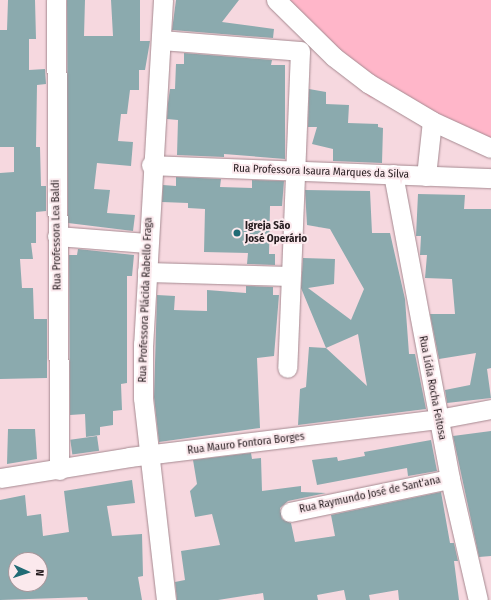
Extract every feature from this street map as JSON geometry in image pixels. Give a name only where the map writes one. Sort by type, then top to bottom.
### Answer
[{"type":"street","name":"Rua Professora Lea Baldi","points":[[56,0],[59,470]]},
{"type":"street","name":"Rua Professora Plácida Rabello Fraga","points":[[163,0],[147,243],[143,398],[166,600]]},
{"type":"street","points":[[276,0],[334,57],[432,122],[491,148]]},
{"type":"street","points":[[160,40],[300,51],[287,368]]},
{"type":"street","points":[[426,176],[432,122]]},
{"type":"street","name":"Rua Professora Isaura Marques da Silva","points":[[151,165],[491,178]]},
{"type":"street","name":"Rua Lídia Rocha Feitosa","points":[[393,174],[438,420],[478,600]]},
{"type":"street","points":[[57,236],[147,243]]},
{"type":"street","points":[[147,272],[290,276]]},
{"type":"street","name":"Rua Mauro Fontora Borges","points":[[0,478],[59,470],[129,457],[150,457],[438,420],[491,409]]},
{"type":"street","name":"Rua Raymundo José de Sant'ana","points":[[290,512],[450,479]]},
{"type":"shaded area","points":[[285,0],[491,0],[491,150],[399,106],[369,97],[324,53]]},
{"type":"building","points":[[8,0],[35,0],[36,39],[29,39],[29,70],[45,69],[46,84],[37,85],[36,147],[40,147],[41,186],[46,186],[46,211],[36,212],[36,243],[31,243],[33,259],[20,259],[22,288],[33,288],[34,319],[47,319],[47,378],[0,379],[0,173],[14,172],[14,147],[0,147],[0,30],[7,30]]},
{"type":"building","points":[[67,0],[85,0],[84,36],[113,36],[111,0],[140,0],[140,41],[150,41],[145,70],[139,70],[139,90],[130,90],[127,114],[121,114],[118,141],[133,142],[131,166],[97,163],[94,189],[110,190],[107,213],[135,215],[133,231],[68,223]]},
{"type":"building","points":[[176,0],[239,0],[222,22],[274,29],[273,38],[172,30]]},
{"type":"building","points":[[184,53],[272,60],[271,65],[285,65],[285,159],[224,154],[224,157],[177,155],[178,120],[167,119],[168,103],[170,89],[175,89],[176,64],[184,64]]},
{"type":"building","points":[[309,89],[326,92],[326,104],[349,105],[348,123],[378,124],[378,127],[383,128],[382,163],[333,161],[333,149],[312,144],[317,127],[308,127]]},
{"type":"building","points":[[176,177],[221,179],[220,187],[252,188],[252,180],[284,181],[282,206],[270,206],[269,254],[275,254],[275,265],[247,264],[248,253],[204,252],[205,209],[188,208],[188,203],[162,202],[163,185],[176,186]]},
{"type":"building","points":[[305,190],[370,191],[372,233],[390,233],[405,299],[409,354],[415,354],[426,409],[298,425],[300,389],[306,387],[309,347],[326,348],[301,288],[303,258],[335,259],[334,284],[308,288],[351,320],[364,289],[330,229],[307,225]],"holes":[[[358,334],[367,386],[326,348]]]},
{"type":"building","points":[[418,194],[465,195],[464,209],[491,209],[491,368],[487,369],[491,398],[447,403],[445,390],[470,385],[476,353],[439,359],[430,314],[455,314],[452,279],[425,278],[427,255],[420,255],[421,236],[416,236]]},
{"type":"building","points":[[78,249],[134,255],[132,276],[127,276],[127,383],[121,384],[122,410],[113,411],[113,425],[100,427],[100,435],[86,437],[85,414],[70,415],[69,255],[77,255]]},
{"type":"building","points":[[246,286],[273,287],[273,295],[279,295],[274,356],[257,358],[260,428],[159,442],[154,397],[157,295],[175,296],[174,310],[207,311],[207,290],[246,293]]},
{"type":"building","points":[[8,429],[35,429],[37,459],[7,464]]},
{"type":"building","points":[[491,431],[491,556],[479,557],[453,436]]},
{"type":"building","points":[[97,436],[99,451],[72,455],[70,440]]},
{"type":"building","points":[[431,440],[437,471],[408,476],[407,468],[317,485],[312,460],[337,457],[338,461],[365,456],[364,452]]},
{"type":"building","points":[[251,453],[252,459],[261,458],[262,491],[301,486],[301,492],[326,493],[288,501],[280,508],[282,519],[291,523],[295,542],[335,536],[331,515],[441,492],[450,543],[454,543],[458,561],[454,561],[459,600],[399,600],[398,590],[369,595],[370,600],[346,600],[344,590],[317,595],[318,600],[264,600],[263,593],[218,600],[177,600],[175,582],[185,580],[181,551],[220,545],[212,514],[195,517],[190,491],[197,484],[193,460]]},
{"type":"building","points":[[132,480],[135,503],[107,506],[112,536],[142,534],[143,576],[138,577],[142,600],[88,600],[87,597],[0,600],[0,500],[25,495],[27,516],[41,514],[43,536],[69,532],[64,491]]},
{"type":"place","name":"Igreja São José Operário","points":[[237,233]]}]
